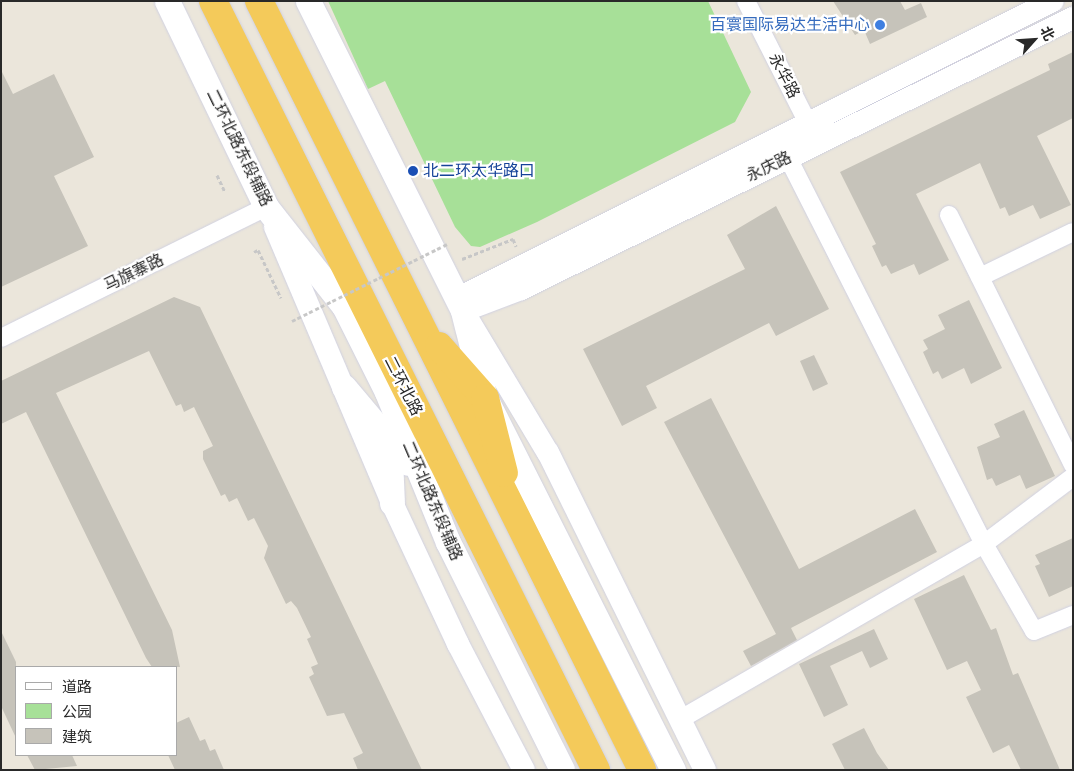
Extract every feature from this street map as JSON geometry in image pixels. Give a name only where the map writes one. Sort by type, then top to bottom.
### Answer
[{"type":"highway","name":"二环北路","points":[[213,1],[380,340],[596,770]]},
{"type":"highway","points":[[259,1],[517,523],[642,770]]},
{"type":"highway","points":[[344,306],[380,340],[387,392]]},
{"type":"highway","points":[[415,318],[485,398],[517,523]]},
{"type":"main road","name":"二环北路东段辅路","points":[[167,1],[266,208],[344,306],[387,392],[448,542],[562,770]]},
{"type":"main road","points":[[308,1],[460,305],[485,398],[673,770]]},
{"type":"main road","points":[[344,387],[422,480]]},
{"type":"main road","points":[[387,392],[392,503]]},
{"type":"street","name":"永华路","points":[[746,1],[808,123]]},
{"type":"street","name":"永庆路","points":[[783,148],[808,123],[1053,1]]},
{"type":"street","name":"永庆路","points":[[460,305],[521,289],[783,148],[1073,18]]},
{"type":"street","points":[[783,148],[984,544],[1034,631],[1073,616]]},
{"type":"street","name":"马旗寨路","points":[[1,338],[266,208]]},
{"type":"street","points":[[266,208],[392,503],[524,770]]},
{"type":"street","points":[[949,214],[1073,465]]},
{"type":"street","points":[[980,278],[1073,232]]},
{"type":"street","points":[[460,305],[548,453],[705,770]]},
{"type":"street","points":[[679,720],[984,544],[1073,477]]},
{"type":"path","points":[[218,175],[226,192]]},
{"type":"path","points":[[456,258],[473,258],[513,239]]},
{"type":"path","points":[[292,321],[448,244],[449,249]]},
{"type":"green space","points":[[328,1],[708,1],[751,92],[735,122],[537,222],[480,247],[471,246],[455,227],[385,81],[368,89]]},
{"type":"building","name":"百寰国际易达生活中心","points":[[833,1],[900,1],[905,10],[921,3],[927,17],[870,44],[864,30],[855,35]]},
{"type":"building","points":[[1073,52],[1073,118],[1037,136],[1071,205],[1040,219],[1033,205],[1009,216],[1005,207],[1000,209],[980,163],[916,194],[949,260],[919,275],[914,264],[891,274],[886,265],[882,267],[872,246],[876,244],[840,172],[1050,70],[1048,64]]},
{"type":"building","points":[[1,70],[13,94],[54,74],[94,157],[54,176],[88,246],[1,287]]},
{"type":"building","points":[[776,206],[829,309],[776,336],[769,323],[646,386],[657,408],[622,426],[583,349],[745,269],[727,235]]},
{"type":"building","points":[[174,297],[200,307],[422,770],[358,770],[353,758],[363,753],[344,713],[327,716],[309,677],[314,674],[311,667],[318,664],[307,639],[311,637],[297,608],[291,601],[286,604],[264,558],[268,546],[254,518],[248,521],[237,498],[229,502],[225,494],[221,496],[203,459],[203,451],[213,446],[194,407],[184,412],[181,404],[176,406],[149,351],[56,393],[172,630],[180,667],[151,666],[146,658],[26,412],[1,424],[1,381]]},
{"type":"building","points":[[969,300],[1002,368],[971,384],[964,368],[942,379],[938,371],[933,374],[923,352],[928,349],[923,340],[945,329],[938,315]]},
{"type":"building","points":[[814,355],[828,384],[813,391],[800,361]]},
{"type":"building","points":[[711,398],[799,569],[915,509],[937,552],[791,628],[797,640],[751,666],[743,651],[776,634],[664,422]]},
{"type":"building","points":[[1024,410],[1055,476],[1026,489],[1020,475],[996,486],[992,478],[987,480],[977,447],[1000,437],[994,424]]},
{"type":"building","points":[[1073,538],[1073,586],[1049,597],[1035,566],[1040,564],[1035,555]]},
{"type":"building","points":[[964,575],[991,630],[996,628],[1013,675],[1018,673],[1060,770],[1021,770],[1009,745],[993,753],[966,697],[981,690],[967,661],[947,670],[914,599]]},
{"type":"building","points":[[874,629],[888,659],[870,668],[862,651],[830,666],[848,705],[824,717],[799,664]]},
{"type":"building","points":[[1,631],[16,662],[15,736],[1,706]]},
{"type":"building","points":[[189,717],[200,741],[205,739],[210,751],[215,749],[224,770],[175,770],[168,756],[178,756],[178,722]]},
{"type":"building","points":[[864,728],[877,753],[889,770],[845,770],[832,744]]},
{"type":"building","points":[[28,756],[72,756],[77,766],[35,770]]},
{"type":"place","name":"百寰国际易达生活中心","points":[[880,25]]},
{"type":"place","name":"北二环太华路口","points":[[413,171]]}]
